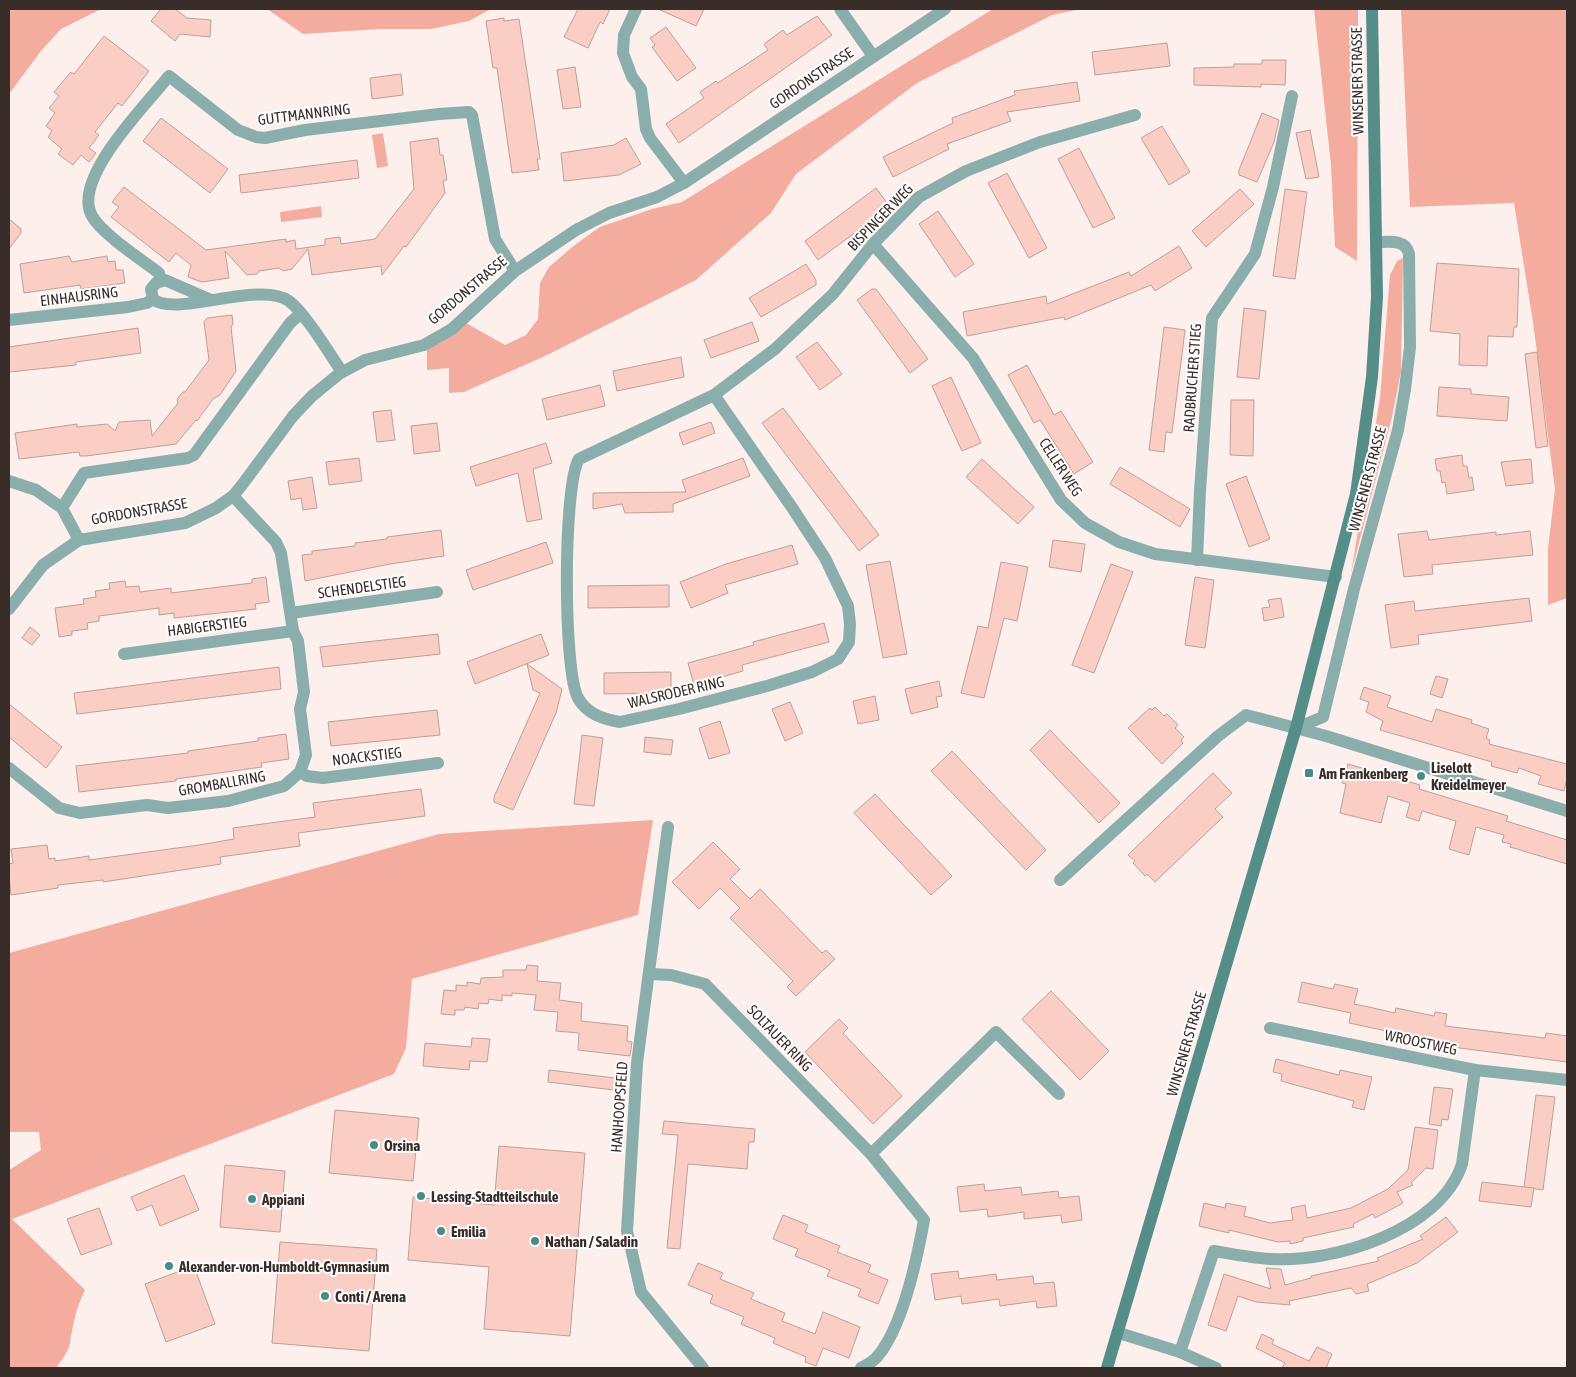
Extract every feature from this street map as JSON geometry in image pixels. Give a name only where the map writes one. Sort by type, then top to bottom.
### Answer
[{"type":"main road","name":"WINSENER STRASSE","points":[[1107,1368],[1119,1333],[1296,728],[1356,494],[1367,428],[1377,306],[1372,9]]},
{"type":"street","points":[[636,9],[624,34],[623,53],[628,70],[641,89],[646,129],[650,138],[684,184]]},
{"type":"street","points":[[840,9],[873,56]]},
{"type":"street","name":"GORDONSTRASSE","points":[[9,609],[43,565],[79,540],[184,522],[200,517],[233,496],[293,416],[326,383],[342,372],[365,360],[424,345],[441,335],[479,306],[515,271],[587,223],[657,197],[684,184],[944,9]]},
{"type":"street","name":"GUTTMANNRING","points":[[161,281],[159,273],[98,225],[88,205],[88,191],[94,174],[104,157],[169,76],[238,130],[256,137],[265,138],[314,129],[469,112],[472,115],[495,239],[515,271]]},
{"type":"street","name":"RADBRUCHER STIEG","points":[[1197,560],[1212,318],[1255,254],[1273,187],[1292,96]]},
{"type":"street","name":"BISPINGER WEG","points":[[714,395],[782,342],[832,294],[873,244],[919,197],[966,171],[1040,142],[1135,115]]},
{"type":"street","name":"WINSENER STRASSE","points":[[1296,728],[1324,716],[1354,589],[1398,430],[1409,356],[1408,250],[1405,245],[1396,242],[1377,242]]},
{"type":"street","name":"CELLER WEG","points":[[873,244],[973,358],[1061,500],[1085,523],[1119,542],[1154,554],[1336,577]]},
{"type":"street","points":[[153,299],[151,289],[161,281],[171,282],[211,300]]},
{"type":"street","name":"EINHAUSRING","points":[[9,320],[128,306],[147,303],[153,299],[166,305],[258,295],[275,295],[288,301],[300,314],[342,372]]},
{"type":"street","points":[[62,508],[84,473],[188,458],[194,455],[290,323],[300,314]]},
{"type":"street","name":"WALSRODER RING","points":[[714,395],[794,508],[824,558],[848,606],[849,642],[838,659],[812,672],[776,684],[620,722],[606,720],[587,709],[578,699],[571,674],[567,598],[570,522],[576,465],[586,454],[714,395]]},
{"type":"street","points":[[9,481],[36,490],[62,508],[79,540]]},
{"type":"street","points":[[233,496],[279,547],[293,632],[298,641],[304,692],[300,709],[306,755],[300,772]]},
{"type":"street","name":"SCHENDELSTIEG","points":[[291,613],[437,592]]},
{"type":"street","name":"HABIGERSTIEG","points":[[124,654],[293,632]]},
{"type":"street","points":[[1060,880],[1240,718],[1252,716],[1567,811]]},
{"type":"street","name":"NOACKSTIEG","points":[[300,772],[307,776],[324,778],[438,763]]},
{"type":"street","name":"GROMBALLRING","points":[[9,768],[59,808],[68,812],[86,813],[147,805],[168,808],[228,801],[276,790],[290,782],[300,772]]},
{"type":"street","name":"HANHOOPSFELD","points":[[668,827],[638,1063],[627,1231],[641,1292],[703,1368]]},
{"type":"street","name":"SOLTAUER RING","points":[[650,974],[671,975],[705,984],[871,1154],[924,1220],[917,1258],[893,1332],[877,1358],[861,1368]]},
{"type":"street","name":"WROOSTWEG","points":[[1270,1028],[1475,1070],[1567,1080]]},
{"type":"street","points":[[871,1154],[996,1032],[1059,1094]]},
{"type":"street","points":[[1180,1352],[1214,1251],[1272,1260],[1320,1256],[1361,1246],[1401,1229],[1434,1206],[1460,1173],[1475,1070]]},
{"type":"street","points":[[1119,1333],[1180,1352],[1199,1364],[1216,1368]]},
{"type":"shaded area","points":[[9,9],[101,9],[61,29],[41,51],[9,94]]},
{"type":"shaded area","points":[[267,9],[491,9],[469,21],[431,29],[380,29],[303,34]]},
{"type":"shaded area","points":[[993,9],[1081,9],[1052,15],[917,83],[796,174],[771,213],[696,280],[543,357],[464,392],[449,393],[449,368],[427,370],[427,350],[466,323],[505,345],[526,335],[538,319],[540,283],[549,267],[600,227],[652,209],[682,202]]},
{"type":"shaded area","points":[[1314,9],[1358,9],[1357,261],[1335,247],[1331,165]]},
{"type":"shaded area","points":[[1401,9],[1567,9],[1567,598],[1548,605],[1548,549],[1555,489],[1533,322],[1514,203],[1410,207]]},
{"type":"shaded area","points":[[383,133],[388,166],[377,168],[372,135]]},
{"type":"shaded area","points":[[321,206],[322,217],[281,222],[280,212]]},
{"type":"shaded area","points":[[1403,258],[1401,371],[1392,417],[1351,573],[1380,398],[1390,275],[1397,261]]},
{"type":"shaded area","points":[[653,820],[638,915],[412,979],[406,1048],[394,1074],[12,1219],[85,1290],[75,1316],[69,1346],[56,1368],[9,1368],[9,1170],[41,1150],[39,1132],[9,1132],[9,953],[439,834]]},
{"type":"building","points":[[161,9],[175,9],[187,18],[211,20],[210,37],[180,34],[175,41],[151,21]]},
{"type":"building","points":[[578,9],[610,9],[603,24],[600,22],[588,48],[564,37]]},
{"type":"building","points":[[658,9],[704,9],[696,26]]},
{"type":"building","points":[[817,16],[832,35],[679,143],[666,124],[704,98],[700,92],[716,81],[718,83],[768,50],[764,44],[783,30],[787,35]]},
{"type":"building","points":[[504,18],[504,21],[519,19],[540,159],[537,159],[539,170],[512,173],[497,68],[493,68],[486,21]]},
{"type":"building","points":[[666,27],[696,68],[677,81],[652,47],[655,45],[650,38]]},
{"type":"building","points":[[104,36],[149,71],[122,106],[118,103],[95,132],[99,135],[89,148],[96,153],[89,162],[81,155],[73,165],[58,154],[62,149],[48,137],[52,131],[46,126],[55,113],[49,108],[59,96],[54,92],[71,72],[74,74]]},
{"type":"building","points":[[1167,43],[1170,66],[1095,75],[1092,52]]},
{"type":"building","points":[[1262,60],[1286,60],[1285,85],[1261,84],[1261,87],[1194,85],[1194,68],[1234,67],[1234,64],[1262,64]]},
{"type":"building","points":[[575,67],[581,107],[563,109],[557,70]]},
{"type":"building","points":[[401,74],[403,95],[372,99],[370,78]]},
{"type":"building","points":[[1077,82],[1080,101],[1007,112],[1011,121],[947,144],[949,149],[893,177],[883,157],[953,123],[952,118],[1015,95],[1014,91]]},
{"type":"building","points":[[1262,113],[1279,120],[1274,142],[1257,182],[1239,175],[1239,170]]},
{"type":"building","points":[[161,118],[228,169],[210,193],[143,141]]},
{"type":"building","points":[[1162,126],[1190,172],[1169,185],[1141,138]]},
{"type":"building","points":[[1310,130],[1319,177],[1306,179],[1296,133]]},
{"type":"building","points":[[438,138],[440,155],[443,155],[447,180],[443,181],[445,193],[406,247],[404,246],[382,275],[381,266],[312,275],[308,249],[292,269],[283,271],[279,268],[247,275],[225,251],[229,278],[202,282],[188,277],[191,265],[176,253],[169,262],[111,217],[119,207],[112,202],[124,187],[206,250],[286,239],[286,242],[295,240],[296,249],[325,245],[325,239],[340,237],[341,244],[375,239],[414,189],[410,142]]},
{"type":"building","points":[[626,138],[641,164],[619,175],[564,181],[561,153],[614,145]]},
{"type":"building","points":[[1079,148],[1115,218],[1093,228],[1058,159]]},
{"type":"building","points":[[357,160],[359,178],[241,193],[239,175]]},
{"type":"building","points":[[1007,173],[1047,248],[1029,258],[988,183]]},
{"type":"building","points":[[876,188],[890,207],[818,260],[805,241]]},
{"type":"building","points":[[1240,189],[1254,204],[1206,247],[1192,231]]},
{"type":"building","points":[[1285,189],[1307,192],[1295,279],[1273,276]]},
{"type":"building","points":[[938,211],[974,264],[955,277],[919,224]]},
{"type":"building","points":[[9,219],[21,229],[21,233],[9,249]]},
{"type":"building","points":[[1179,246],[1192,268],[1155,291],[1151,285],[1065,320],[1064,317],[967,336],[963,312],[1046,296],[1047,304],[1129,272],[1131,276]]},
{"type":"building","points":[[69,256],[72,262],[107,256],[108,262],[115,261],[116,270],[123,270],[125,283],[81,289],[80,285],[24,293],[20,264]]},
{"type":"building","points":[[1437,263],[1519,269],[1517,327],[1514,327],[1513,337],[1488,336],[1487,366],[1459,365],[1460,334],[1430,331]]},
{"type":"building","points":[[806,264],[816,280],[816,285],[761,317],[749,298]]},
{"type":"building","points":[[872,289],[876,289],[928,359],[910,373],[857,300]]},
{"type":"building","points":[[1244,308],[1266,311],[1259,379],[1237,377]]},
{"type":"building","points":[[232,315],[233,324],[231,327],[236,371],[220,395],[213,399],[197,421],[176,444],[86,456],[80,456],[79,452],[19,459],[15,433],[77,424],[77,427],[107,424],[115,431],[119,422],[150,420],[152,436],[178,403],[177,399],[185,392],[209,360],[204,322],[207,318]]},
{"type":"building","points":[[752,322],[759,341],[711,358],[704,340]]},
{"type":"building","points":[[1164,327],[1185,330],[1172,433],[1166,432],[1164,452],[1149,450]]},
{"type":"building","points":[[138,328],[141,353],[76,362],[76,365],[9,372],[9,347]]},
{"type":"building","points":[[817,342],[842,374],[820,390],[796,357]]},
{"type":"building","points":[[1537,352],[1548,446],[1536,448],[1525,354]]},
{"type":"building","points":[[681,357],[684,377],[617,391],[613,371]]},
{"type":"building","points":[[1027,365],[1054,415],[1061,411],[1093,462],[1074,474],[1040,420],[1034,423],[1008,375]]},
{"type":"building","points":[[951,377],[981,443],[962,451],[932,386]]},
{"type":"building","points":[[600,385],[605,406],[547,420],[542,399]]},
{"type":"building","points":[[1439,387],[1471,389],[1471,394],[1509,397],[1507,421],[1437,416]]},
{"type":"building","points":[[1231,400],[1254,400],[1253,456],[1230,455]]},
{"type":"building","points":[[783,408],[879,535],[859,551],[762,423]]},
{"type":"building","points":[[391,410],[395,440],[377,442],[373,412]]},
{"type":"building","points":[[711,422],[715,433],[683,445],[679,433]]},
{"type":"building","points":[[437,423],[440,451],[414,454],[411,426]]},
{"type":"building","points":[[546,443],[552,463],[533,469],[542,519],[527,522],[518,473],[476,486],[470,467]]},
{"type":"building","points":[[1462,455],[1463,466],[1467,466],[1469,478],[1472,477],[1474,490],[1447,494],[1445,482],[1442,483],[1440,471],[1437,471],[1435,459]]},
{"type":"building","points":[[359,458],[362,481],[329,485],[326,462]]},
{"type":"building","points":[[743,458],[750,476],[673,504],[673,512],[625,513],[622,504],[593,509],[593,493],[686,492],[682,480]]},
{"type":"building","points":[[982,459],[1034,507],[1018,524],[966,477]]},
{"type":"building","points":[[1531,459],[1533,483],[1506,486],[1501,462]]},
{"type":"building","points":[[1120,467],[1190,509],[1180,527],[1110,484]]},
{"type":"building","points":[[1246,476],[1270,539],[1249,547],[1226,484]]},
{"type":"building","points":[[312,477],[317,508],[303,510],[301,498],[291,500],[288,481]]},
{"type":"building","points":[[441,530],[444,556],[390,564],[305,581],[302,555],[312,554],[312,551],[355,546],[355,543],[387,539],[387,537]]},
{"type":"building","points":[[1427,531],[1429,540],[1496,532],[1496,535],[1530,531],[1533,555],[1432,565],[1433,574],[1404,577],[1398,534]]},
{"type":"building","points":[[1053,540],[1085,544],[1081,572],[1049,567]]},
{"type":"building","points":[[546,542],[553,563],[473,590],[466,570]]},
{"type":"building","points":[[792,545],[798,564],[725,585],[728,593],[691,608],[680,582],[726,564]]},
{"type":"building","points":[[890,561],[907,654],[883,658],[866,565]]},
{"type":"building","points":[[1001,562],[1028,567],[1017,621],[1004,618],[984,698],[961,693],[978,626],[988,628]]},
{"type":"building","points":[[1111,564],[1133,572],[1094,673],[1072,665]]},
{"type":"building","points":[[266,577],[269,602],[255,604],[256,609],[174,618],[174,613],[159,615],[159,608],[99,616],[99,621],[87,623],[88,629],[72,631],[72,635],[59,637],[55,608],[84,604],[83,599],[96,597],[95,591],[110,589],[109,583],[125,581],[126,587],[139,586],[140,592],[171,588],[171,593],[252,583],[252,579]]},
{"type":"building","points":[[1195,577],[1214,580],[1205,648],[1185,645]]},
{"type":"building","points":[[669,585],[669,607],[588,608],[588,586]]},
{"type":"building","points":[[1281,598],[1284,617],[1264,621],[1262,608],[1270,607],[1268,600]]},
{"type":"building","points":[[1529,598],[1532,621],[1418,635],[1419,644],[1391,648],[1385,605],[1414,601],[1415,611]]},
{"type":"building","points":[[824,623],[829,642],[742,665],[743,671],[694,685],[688,663],[754,645],[753,642]]},
{"type":"building","points":[[30,627],[40,635],[32,645],[22,638]]},
{"type":"building","points":[[438,634],[440,654],[323,667],[320,647]]},
{"type":"building","points":[[541,634],[549,655],[475,684],[467,662]]},
{"type":"building","points":[[527,664],[562,689],[556,713],[513,810],[494,802],[494,797],[540,693],[533,690]]},
{"type":"building","points":[[279,667],[281,689],[77,714],[74,693]]},
{"type":"building","points":[[671,672],[671,693],[604,694],[604,673]]},
{"type":"building","points":[[1436,676],[1448,679],[1442,698],[1430,694]]},
{"type":"building","points":[[939,681],[942,696],[936,697],[938,707],[911,714],[905,689]]},
{"type":"building","points":[[1364,687],[1391,696],[1387,707],[1432,722],[1436,709],[1472,720],[1471,723],[1489,729],[1486,738],[1490,740],[1489,744],[1567,764],[1567,779],[1564,791],[1538,784],[1541,776],[1519,768],[1517,773],[1491,766],[1492,762],[1380,730],[1383,721],[1366,712],[1369,702],[1360,699]]},
{"type":"building","points":[[875,696],[879,720],[858,724],[853,701]]},
{"type":"building","points":[[790,702],[803,733],[785,741],[772,709]]},
{"type":"building","points":[[9,704],[62,747],[46,768],[9,737]]},
{"type":"building","points":[[1155,707],[1164,716],[1167,714],[1178,725],[1175,728],[1184,737],[1181,740],[1183,743],[1162,764],[1128,728],[1150,708],[1152,710]]},
{"type":"building","points":[[437,710],[440,735],[331,746],[328,722]]},
{"type":"building","points":[[720,721],[730,753],[709,759],[699,728]]},
{"type":"building","points":[[1050,730],[1120,803],[1099,823],[1030,750]]},
{"type":"building","points":[[286,734],[289,759],[261,763],[262,767],[176,779],[176,781],[79,792],[76,766],[188,753],[188,751],[258,741],[258,738]]},
{"type":"building","points":[[582,735],[603,738],[594,806],[574,804]]},
{"type":"building","points":[[645,737],[673,740],[671,755],[644,752]]},
{"type":"building","points":[[952,751],[1046,850],[1026,870],[931,771]]},
{"type":"building","points":[[1348,764],[1420,785],[1419,789],[1508,816],[1506,821],[1567,840],[1567,864],[1510,847],[1511,844],[1502,842],[1504,835],[1476,827],[1469,855],[1449,849],[1456,821],[1422,811],[1419,821],[1406,817],[1410,803],[1388,796],[1381,823],[1340,813],[1346,784],[1342,783]]},
{"type":"building","points":[[1213,773],[1232,793],[1215,809],[1223,817],[1155,882],[1147,874],[1145,876],[1133,863],[1135,861],[1128,855]]},
{"type":"building","points":[[421,789],[425,816],[298,833],[300,846],[220,857],[221,864],[103,882],[103,880],[58,885],[58,888],[11,895],[9,864],[13,863],[11,849],[47,845],[49,859],[55,858],[55,861],[89,856],[89,860],[199,845],[234,839],[233,828],[315,817],[313,803]]},
{"type":"building","points":[[875,794],[952,876],[931,895],[854,813]]},
{"type":"building","points":[[713,842],[740,869],[730,879],[750,899],[760,889],[822,953],[826,950],[835,959],[796,996],[787,987],[793,981],[730,918],[740,908],[720,888],[699,909],[672,882]]},
{"type":"building","points":[[527,965],[538,966],[537,981],[561,983],[559,1000],[582,1003],[581,1021],[628,1026],[627,1041],[632,1042],[630,1056],[578,1050],[579,1033],[556,1031],[558,1012],[534,1010],[536,995],[512,993],[512,996],[502,995],[502,1001],[489,999],[488,1004],[479,1003],[478,1009],[465,1007],[464,1010],[455,1010],[455,1015],[441,1014],[444,990],[456,991],[456,985],[467,986],[467,982],[480,984],[481,978],[503,977],[503,970],[526,970]]},
{"type":"building","points":[[1302,982],[1333,989],[1335,984],[1358,989],[1354,1004],[1395,1013],[1396,1008],[1434,1016],[1435,1012],[1447,1014],[1445,1026],[1545,1038],[1546,1033],[1567,1036],[1567,1062],[1452,1047],[1452,1045],[1349,1023],[1351,1013],[1298,1002]]},
{"type":"building","points":[[1051,991],[1109,1051],[1080,1080],[1022,1019]]},
{"type":"building","points":[[839,1019],[848,1028],[843,1033],[902,1096],[873,1124],[805,1052]]},
{"type":"building","points":[[472,1038],[490,1039],[487,1062],[470,1061],[469,1070],[423,1066],[425,1043],[471,1047]]},
{"type":"building","points":[[1276,1059],[1339,1075],[1340,1070],[1372,1077],[1364,1110],[1352,1107],[1354,1101],[1281,1081],[1282,1074],[1273,1072]]},
{"type":"building","points":[[549,1070],[623,1079],[622,1091],[548,1082]]},
{"type":"building","points":[[1434,1087],[1453,1089],[1448,1120],[1442,1119],[1441,1126],[1429,1124]]},
{"type":"building","points":[[1536,1095],[1555,1097],[1543,1190],[1524,1187]]},
{"type":"building","name":"Orsina","points":[[335,1110],[419,1118],[413,1181],[329,1173]]},
{"type":"building","points":[[664,1121],[755,1129],[754,1142],[749,1142],[747,1169],[688,1164],[680,1249],[667,1248],[678,1135],[662,1134]]},
{"type":"building","points":[[1415,1127],[1438,1130],[1433,1169],[1426,1168],[1411,1183],[1413,1185],[1397,1192],[1403,1203],[1375,1218],[1373,1214],[1353,1224],[1354,1227],[1303,1238],[1303,1241],[1290,1244],[1290,1241],[1278,1242],[1229,1230],[1229,1233],[1199,1226],[1204,1203],[1225,1208],[1226,1203],[1246,1207],[1244,1216],[1270,1223],[1293,1220],[1291,1208],[1305,1205],[1307,1218],[1351,1208],[1388,1189],[1408,1170]]},
{"type":"building","name":"Nathan / Saladin","points":[[499,1146],[585,1153],[570,1336],[484,1329],[489,1267],[408,1260],[413,1197],[494,1205]]},
{"type":"building","name":"Appiani","points":[[225,1165],[285,1171],[280,1232],[220,1227]]},
{"type":"building","points":[[184,1175],[199,1210],[160,1226],[152,1205],[137,1211],[131,1197]]},
{"type":"building","points":[[1482,1182],[1534,1188],[1531,1207],[1479,1201]]},
{"type":"building","points":[[984,1184],[985,1191],[1021,1187],[1022,1195],[1058,1191],[1059,1198],[1079,1196],[1082,1220],[1062,1223],[1061,1215],[1024,1219],[1024,1212],[988,1217],[987,1209],[960,1212],[957,1187]]},
{"type":"building","points":[[99,1208],[112,1244],[81,1255],[67,1219]]},
{"type":"building","points":[[783,1215],[808,1225],[805,1232],[840,1246],[837,1252],[871,1265],[868,1272],[888,1280],[878,1304],[858,1296],[861,1289],[827,1276],[830,1270],[795,1256],[798,1249],[773,1239]]},
{"type":"building","points":[[1446,1217],[1458,1232],[1417,1263],[1367,1284],[1369,1291],[1356,1294],[1351,1288],[1289,1301],[1290,1305],[1256,1302],[1238,1296],[1226,1331],[1208,1325],[1224,1274],[1271,1289],[1266,1268],[1281,1269],[1285,1285],[1311,1278],[1311,1276],[1379,1261],[1377,1258],[1423,1239],[1420,1236]]},
{"type":"building","name":"Conti / Arena","points":[[280,1242],[377,1249],[369,1351],[272,1343]]},
{"type":"building","points":[[698,1263],[723,1273],[720,1279],[754,1293],[751,1299],[785,1313],[782,1321],[815,1334],[823,1312],[860,1327],[849,1358],[823,1348],[816,1366],[805,1362],[806,1357],[773,1343],[775,1338],[741,1324],[744,1317],[710,1303],[713,1295],[688,1285]]},
{"type":"building","points":[[194,1266],[215,1324],[166,1342],[145,1284]]},
{"type":"building","points":[[958,1271],[959,1279],[996,1274],[997,1280],[1033,1276],[1034,1284],[1054,1282],[1057,1306],[1037,1308],[1036,1301],[1000,1306],[999,1299],[962,1304],[961,1296],[935,1300],[931,1274]]},
{"type":"building","points":[[1262,1334],[1274,1340],[1272,1344],[1309,1361],[1317,1347],[1332,1354],[1326,1368],[1282,1368],[1285,1363],[1256,1348]]},
{"type":"place","name":"Am Frankenberg","points":[[1309,773]]},
{"type":"place","name":"Liselott Kreidelmeyer","points":[[1421,776]]},
{"type":"place","name":"Orsina","points":[[374,1145]]},
{"type":"place","name":"Lessing-Stadtteilschule","points":[[421,1196]]},
{"type":"place","name":"Appiani","points":[[252,1199]]},
{"type":"place","name":"Emilia","points":[[441,1231]]},
{"type":"place","name":"Nathan / Saladin","points":[[535,1241]]},
{"type":"place","name":"Alexander-von-Humboldt-Gymnasium","points":[[169,1266]]},
{"type":"place","name":"Conti / Arena","points":[[325,1296]]}]
